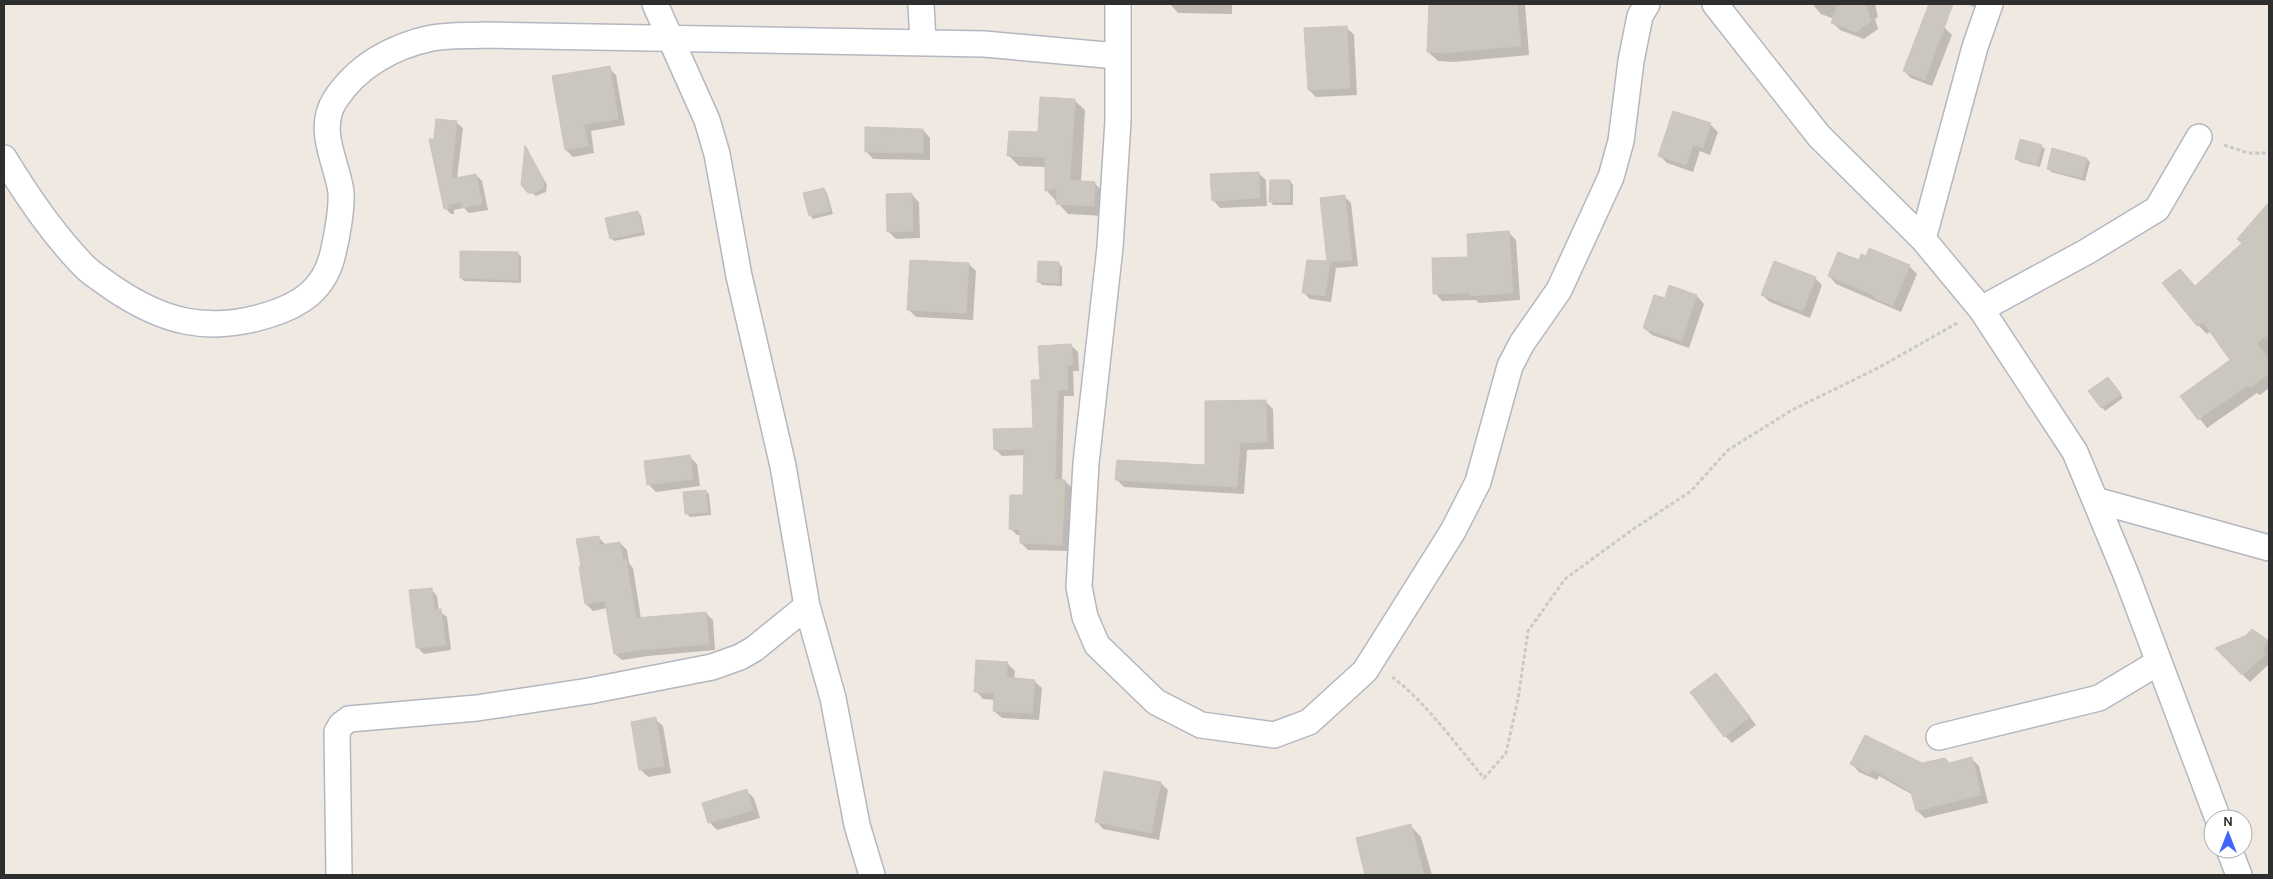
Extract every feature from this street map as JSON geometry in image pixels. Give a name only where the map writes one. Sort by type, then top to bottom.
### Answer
[{"type":"street","points":[[656,4],[707,120],[717,154],[739,276],[783,466],[807,606],[833,698],[856,825],[872,875]]},
{"type":"street","points":[[921,4],[924,43]]},
{"type":"street","points":[[1118,4],[1118,120],[1110,247],[1086,463],[1078,587],[1085,617],[1097,645],[1156,702],[1200,725],[1274,735],[1309,722],[1365,671],[1453,531],[1478,482],[1510,366],[1522,343],[1558,290],[1611,177],[1621,142],[1631,61],[1640,16],[1648,4]]},
{"type":"street","points":[[1715,4],[1819,136],[1923,238],[1981,309],[2075,452],[2159,662],[2214,809]]},
{"type":"street","points":[[1923,238],[1975,47],[1990,4]]},
{"type":"street","points":[[4,158],[32,206],[84,267],[126,297],[154,312],[190,324],[224,325],[286,310],[308,298],[324,277],[333,254],[341,194],[328,143],[327,122],[337,97],[345,86],[366,66],[398,48],[433,38],[485,35],[670,37],[784,42],[984,44],[1117,56]]},
{"type":"street","points":[[1981,309],[2086,252],[2157,209],[2199,137]]},
{"type":"street","points":[[2095,500],[2269,548]]},
{"type":"street","points":[[339,875],[337,732],[340,725],[349,719],[476,708],[589,690],[712,667],[740,657],[754,649],[807,606]]},
{"type":"street","points":[[1939,737],[2099,698],[2159,662]]},
{"type":"street","points":[[2233,859],[2239,875]]},
{"type":"path","points":[[2199,137],[2248,153],[2269,153]]},
{"type":"path","points":[[1370,662],[1400,683],[1442,728],[1484,778],[1506,753],[1518,699],[1528,631],[1565,579],[1632,530],[1691,491],[1728,450],[1792,410],[1878,368],[1981,309]]},
{"type":"building","points":[[1429,4],[1517,4],[1521,46],[1444,53],[1427,52]]},
{"type":"building","points":[[1838,4],[1866,4],[1871,21],[1856,32],[1831,23]]},
{"type":"building","points":[[1929,4],[1953,4],[1925,80],[1903,71]]},
{"type":"building","points":[[1347,26],[1350,88],[1308,90],[1304,28]]},
{"type":"building","points":[[610,66],[618,119],[584,124],[588,146],[565,150],[552,76]]},
{"type":"building","points":[[1040,97],[1075,99],[1070,180],[1095,182],[1094,206],[1056,204],[1057,188],[1045,191],[1045,157],[1007,156],[1009,131],[1038,132]]},
{"type":"building","points":[[1673,111],[1711,123],[1703,148],[1693,145],[1686,165],[1658,156]]},
{"type":"building","points":[[436,119],[457,121],[451,179],[476,174],[482,204],[462,208],[461,202],[449,205],[448,208],[444,209],[429,139],[434,139]]},
{"type":"building","points":[[865,127],[923,129],[923,153],[865,152]]},
{"type":"building","points":[[2020,139],[2042,145],[2037,165],[2015,159]]},
{"type":"building","points":[[525,145],[544,181],[543,188],[535,193],[528,193],[521,185]]},
{"type":"building","points":[[2052,148],[2087,158],[2082,178],[2047,169]]},
{"type":"building","points":[[1259,172],[1260,198],[1212,201],[1210,174]]},
{"type":"building","points":[[1270,180],[1290,180],[1290,202],[1269,202]]},
{"type":"building","points":[[824,188],[830,211],[809,216],[803,193]]},
{"type":"building","points":[[912,193],[913,231],[887,232],[886,194]]},
{"type":"building","points":[[1345,195],[1352,260],[1330,262],[1325,296],[1302,293],[1307,260],[1327,261],[1320,198]]},
{"type":"building","points":[[2269,202],[2269,334],[2257,343],[2269,360],[2269,374],[2250,388],[2248,385],[2198,420],[2180,396],[2230,360],[2203,322],[2197,326],[2162,283],[2180,269],[2195,286],[2242,243],[2237,239]]},
{"type":"building","points":[[638,211],[643,232],[610,239],[605,218]]},
{"type":"building","points":[[1509,231],[1513,293],[1470,296],[1470,293],[1433,294],[1432,258],[1468,257],[1467,234]]},
{"type":"building","points":[[1869,248],[1910,265],[1893,306],[1874,298],[1875,296],[1828,276],[1838,252],[1859,260],[1861,254],[1866,256]]},
{"type":"building","points":[[460,251],[518,252],[518,280],[460,278]]},
{"type":"building","points":[[910,260],[969,263],[966,313],[907,310]]},
{"type":"building","points":[[1038,261],[1059,262],[1059,283],[1037,282]]},
{"type":"building","points":[[1774,261],[1816,277],[1803,311],[1761,295]]},
{"type":"building","points":[[1669,285],[1697,295],[1682,341],[1643,328],[1654,295],[1665,298]]},
{"type":"building","points":[[1071,344],[1073,365],[1067,365],[1068,390],[1058,390],[1055,479],[1065,480],[1062,545],[1020,543],[1020,530],[1009,529],[1010,495],[1023,495],[1024,449],[994,450],[993,429],[1033,428],[1031,380],[1040,380],[1038,346]]},
{"type":"building","points":[[2108,377],[2121,394],[2101,408],[2088,391]]},
{"type":"building","points":[[1266,400],[1267,442],[1240,443],[1237,487],[1115,480],[1117,460],[1205,465],[1205,401]]},
{"type":"building","points":[[690,455],[693,479],[647,485],[644,461]]},
{"type":"building","points":[[706,490],[708,512],[685,514],[683,492]]},
{"type":"building","points":[[599,536],[600,545],[620,542],[623,560],[626,559],[636,618],[706,612],[709,644],[614,654],[605,601],[585,604],[579,567],[581,566],[576,539]]},
{"type":"building","points":[[432,588],[434,610],[441,609],[446,645],[416,648],[409,590]]},
{"type":"building","points":[[2252,629],[2269,641],[2263,648],[2265,655],[2242,675],[2215,648],[2245,636]]},
{"type":"building","points":[[976,660],[1008,662],[1006,677],[1035,680],[1032,713],[993,711],[994,693],[974,692]]},
{"type":"building","points":[[1716,673],[1750,717],[1724,737],[1690,692]]},
{"type":"building","points":[[656,717],[664,766],[639,770],[631,722]]},
{"type":"building","points":[[1865,735],[1922,763],[1945,758],[1949,763],[1972,757],[1981,795],[1916,811],[1911,792],[1872,769],[1869,774],[1850,764]]},
{"type":"building","points":[[1104,771],[1161,782],[1151,833],[1095,822]]},
{"type":"building","points":[[747,789],[753,810],[708,823],[702,803]]},
{"type":"building","points":[[1411,824],[1424,875],[1365,875],[1356,838]]}]
